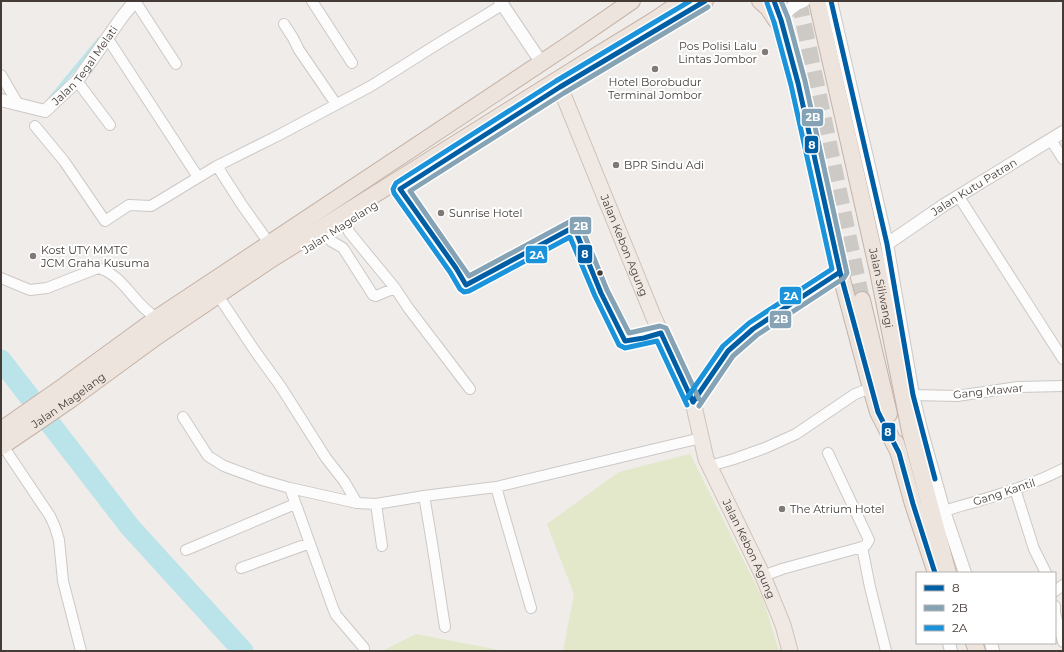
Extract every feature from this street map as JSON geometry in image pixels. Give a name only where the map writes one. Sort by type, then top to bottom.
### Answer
[{"type":"highway","name":"Jalan Magelang","points":[[66,394],[157,318],[632,1]]},
{"type":"highway","points":[[760,1],[768,8],[790,49]]},
{"type":"highway","points":[[774,1],[790,49],[840,272],[878,412],[899,453]]},
{"type":"highway","points":[[161,334],[267,262],[581,65],[653,21],[693,2]]},
{"type":"highway","name":"Jalan Magelang","points":[[8,436],[66,394],[161,334],[173,332],[223,303],[347,222],[693,2]]},
{"type":"highway","name":"Jalan Siliwangi","points":[[825,2],[910,432],[937,512],[939,572]]},
{"type":"highway","name":"Jalan Siliwangi","points":[[862,300],[899,453],[913,504],[939,572]]},
{"type":"main road","name":"Jalan Kebon Agung","points":[[560,87],[659,328],[693,402],[706,459],[763,576],[783,625],[790,651]]},
{"type":"street","points":[[135,1],[176,64]]},
{"type":"street","name":"Jalan Tegal Melati","points":[[1,100],[45,111],[77,81],[135,1]]},
{"type":"street","points":[[312,1],[352,63]]},
{"type":"street","points":[[781,20],[788,10],[804,1]]},
{"type":"street","points":[[825,2],[887,244],[913,395],[937,512],[965,572]]},
{"type":"street","points":[[35,126],[64,161],[105,221],[129,205],[151,206],[217,166],[371,86],[501,3],[541,62]]},
{"type":"street","points":[[284,24],[299,50],[336,104]]},
{"type":"street","points":[[108,39],[198,177]]},
{"type":"street","points":[[1,75],[18,104]]},
{"type":"street","points":[[77,81],[110,125]]},
{"type":"street","name":"Jalan Kutu Patran","points":[[887,244],[959,196],[1063,132]]},
{"type":"street","points":[[1051,140],[1063,159]]},
{"type":"street","points":[[217,166],[269,243]]},
{"type":"street","points":[[959,196],[1063,359]]},
{"type":"street","points":[[347,222],[349,232],[395,288],[470,389]]},
{"type":"street","points":[[327,235],[331,241],[342,248],[373,295],[376,296],[395,288]]},
{"type":"street","points":[[1,278],[30,290],[48,288],[98,268],[113,274],[147,312],[157,318]]},
{"type":"street","points":[[693,402],[728,351],[753,328],[840,272]]},
{"type":"street","points":[[223,303],[281,388],[326,458],[344,481],[357,503]]},
{"type":"street","name":"Gang Mawar","points":[[913,395],[957,396],[1018,387],[1063,386]]},
{"type":"street","points":[[710,466],[765,448],[796,434],[855,394],[872,388]]},
{"type":"street","points":[[183,417],[208,456],[224,466],[262,480],[290,488],[357,503],[376,504],[496,487],[701,438]]},
{"type":"street","points":[[8,436],[56,527],[59,540],[62,581],[81,651]]},
{"type":"street","points":[[763,576],[782,569],[862,547],[866,545],[869,540],[828,454]]},
{"type":"street","name":"Gang Kantil","points":[[937,512],[1015,489],[1047,477],[1063,469]]},
{"type":"street","points":[[496,487],[531,608]]},
{"type":"street","points":[[290,488],[332,608],[336,615],[364,648]]},
{"type":"street","points":[[1015,489],[1034,549],[1046,572]]},
{"type":"street","points":[[424,496],[445,627]]},
{"type":"street","points":[[186,550],[295,504]]},
{"type":"street","points":[[376,504],[382,546]]},
{"type":"street","points":[[241,568],[310,543]]},
{"type":"street","points":[[862,547],[886,651]]},
{"type":"street","points":[[1056,617],[1063,642]]},
{"type":"green space","points":[[690,454],[763,599],[779,651],[563,651],[574,594],[547,524],[619,472]]},
{"type":"green space","points":[[416,634],[499,650],[509,651],[382,651]]},
{"type":"waterway","points":[[47,102],[99,39]]},
{"type":"waterway","points":[[1,360],[130,527],[243,651]]},
{"type":"tunnel","points":[[799,1],[862,300]]},
{"type":"transit line","name":"2A","points":[[687,405],[657,341],[625,348],[619,345],[595,296],[570,237],[469,291],[464,292],[460,289],[450,272],[394,193],[393,189],[396,183],[556,81],[690,1]]},
{"type":"transit line","name":"8","points":[[693,402],[661,333],[625,341],[601,293],[574,227],[466,285],[456,268],[400,189],[560,87],[705,1]]},
{"type":"transit line","name":"8","points":[[774,1],[781,20],[798,83],[840,272],[878,412],[899,453],[913,504],[935,572]]},
{"type":"transit line","name":"2B","points":[[699,406],[733,356],[757,335],[844,278],[847,273],[805,81],[788,18],[781,1]]},
{"type":"transit line","name":"8","points":[[831,1],[887,244],[913,395],[935,479]]},
{"type":"transit line","name":"2A","points":[[687,398],[723,346],[749,323],[832,269],[791,85],[774,22],[767,3]]},
{"type":"transit line","name":"2B","points":[[699,399],[666,328],[660,326],[629,333],[607,290],[578,221],[571,221],[469,276],[410,191],[564,93],[708,7]]},
{"type":"transit line","name":"8","points":[[693,402],[728,351],[753,329],[840,272]]},
{"type":"place","name":"Pos Polisi Lalu Lintas Jombor","points":[[765,52]]},
{"type":"place","name":"Hotel Borobudur Terminal Jombor","points":[[655,69]]},
{"type":"place","name":"BPR Sindu Adi","points":[[616,165]]},
{"type":"place","name":"Sunrise Hotel","points":[[441,213]]},
{"type":"place","name":"Kost UTY MMTC JCM Graha Kusuma","points":[[33,256]]},
{"type":"place","name":"The Atrium Hotel","points":[[782,509]]}]
